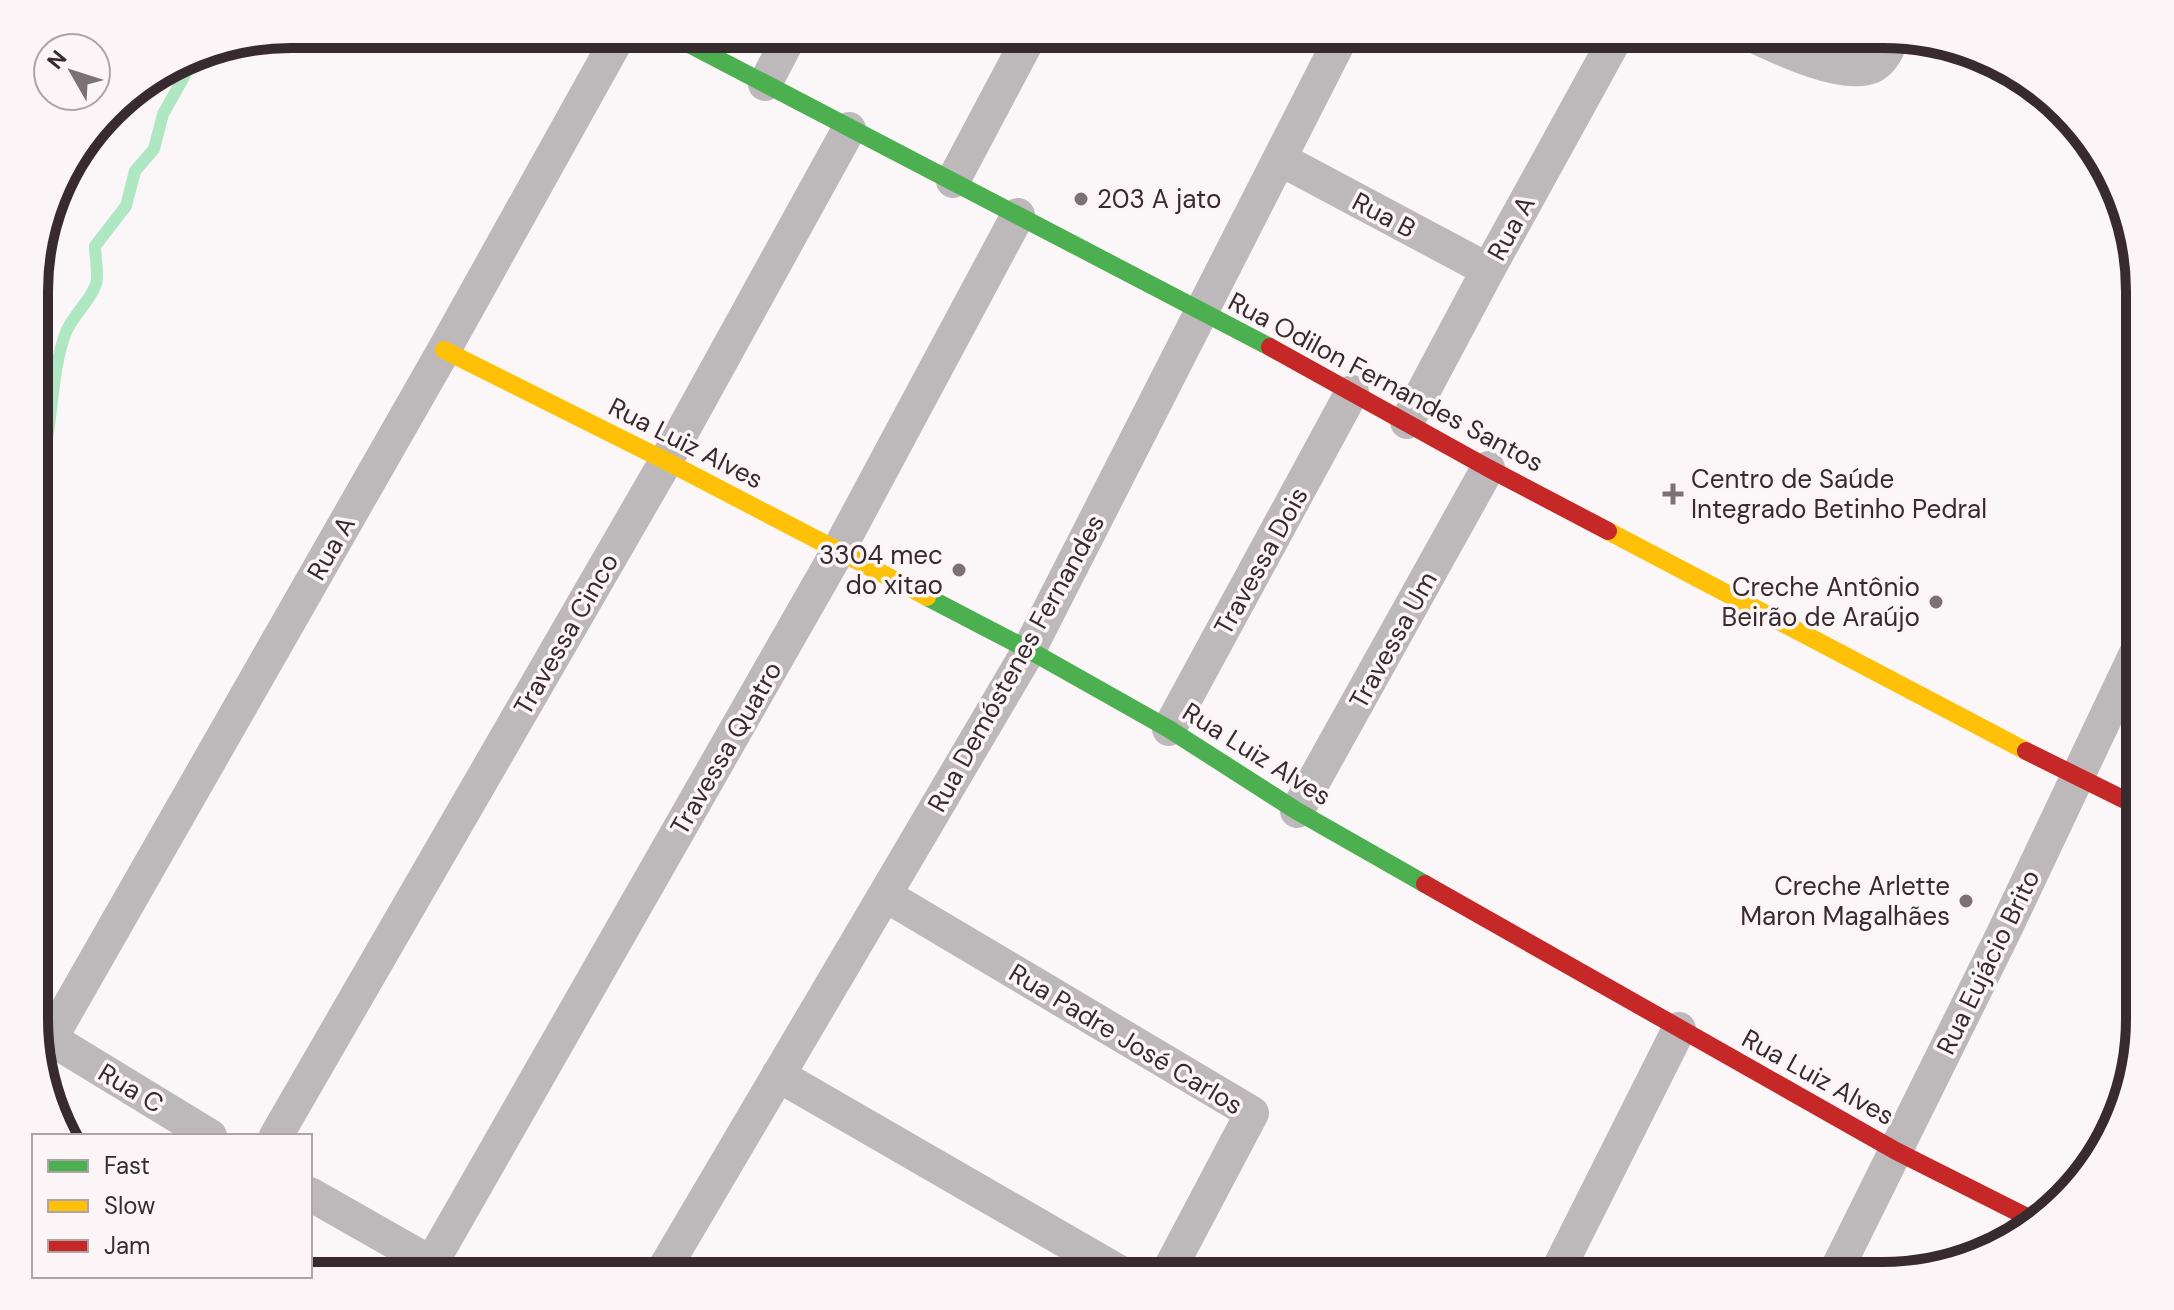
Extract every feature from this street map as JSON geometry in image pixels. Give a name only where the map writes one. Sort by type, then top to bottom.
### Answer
[{"type":"street","name":"Rua A","points":[[49,1041],[444,350],[612,48]]},
{"type":"street","name":"Rua Odilon Fernandes Santos","points":[[697,48],[1202,312],[1488,468],[2125,800]]},
{"type":"street","points":[[765,84],[784,48]]},
{"type":"street","points":[[953,181],[1024,48]]},
{"type":"street","name":"Rua Demóstenes Fernandes","points":[[668,1262],[1029,650],[1336,48]]},
{"type":"street","name":"Rua A","points":[[1407,422],[1610,48]]},
{"type":"street","points":[[1786,48],[1839,69],[1858,71],[1874,66],[1888,48]]},
{"type":"street","name":"Travessa Cinco","points":[[277,1134],[666,461],[849,129]]},
{"type":"street","name":"Rua B","points":[[1280,159],[1488,270]]},
{"type":"street","name":"Travessa Quatro","points":[[442,1262],[838,551],[1018,215]]},
{"type":"street","name":"Rua Luiz Alves","points":[[444,350],[666,461],[1029,650],[1169,729],[1297,811],[1679,1029],[1896,1151],[2025,1216]]},
{"type":"street","name":"Travessa Dois","points":[[1169,729],[1352,392]]},
{"type":"street","name":"Travessa Um","points":[[1297,811],[1488,468]]},
{"type":"street","name":"Rua Eujácio Brito","points":[[1841,1261],[2002,936],[2125,676]]},
{"type":"street","name":"Rua Padre José Carlos","points":[[885,895],[1252,1113],[1174,1261]]},
{"type":"street","points":[[1562,1261],[1679,1029]]},
{"type":"street","name":"Rua C","points":[[50,1052],[206,1134]]},
{"type":"street","points":[[778,1075],[1101,1261]]},
{"type":"street","points":[[312,1195],[420,1262]]},
{"type":"waterway","points":[[48,428],[60,350],[69,326],[96,284],[95,246],[126,206],[135,171],[154,149],[163,114],[187,71]]},
{"type":"traffic: fast","points":[[697,48],[1270,347]]},
{"type":"traffic: fast","points":[[927,597],[1169,729],[1297,811],[1425,884]]},
{"type":"traffic: slow","points":[[444,350],[927,597]]},
{"type":"traffic: slow","points":[[1608,531],[2026,751]]},
{"type":"traffic: jam","points":[[1270,347],[1608,531]]},
{"type":"traffic: jam","points":[[2026,751],[2125,800]]},
{"type":"traffic: jam","points":[[1425,884],[1896,1151],[2025,1216]]},
{"type":"place","name":"203 A jato","points":[[1081,199]]},
{"type":"place","name":"Centro de Saúde Integrado Betinho Pedral","points":[[1673,494]]},
{"type":"place","name":"3304 mec do xitao","points":[[959,570]]},
{"type":"place","name":"Creche Antônio Beirão de Araújo","points":[[1936,602]]},
{"type":"place","name":"Creche Arlette Maron Magalhães","points":[[1966,901]]}]
